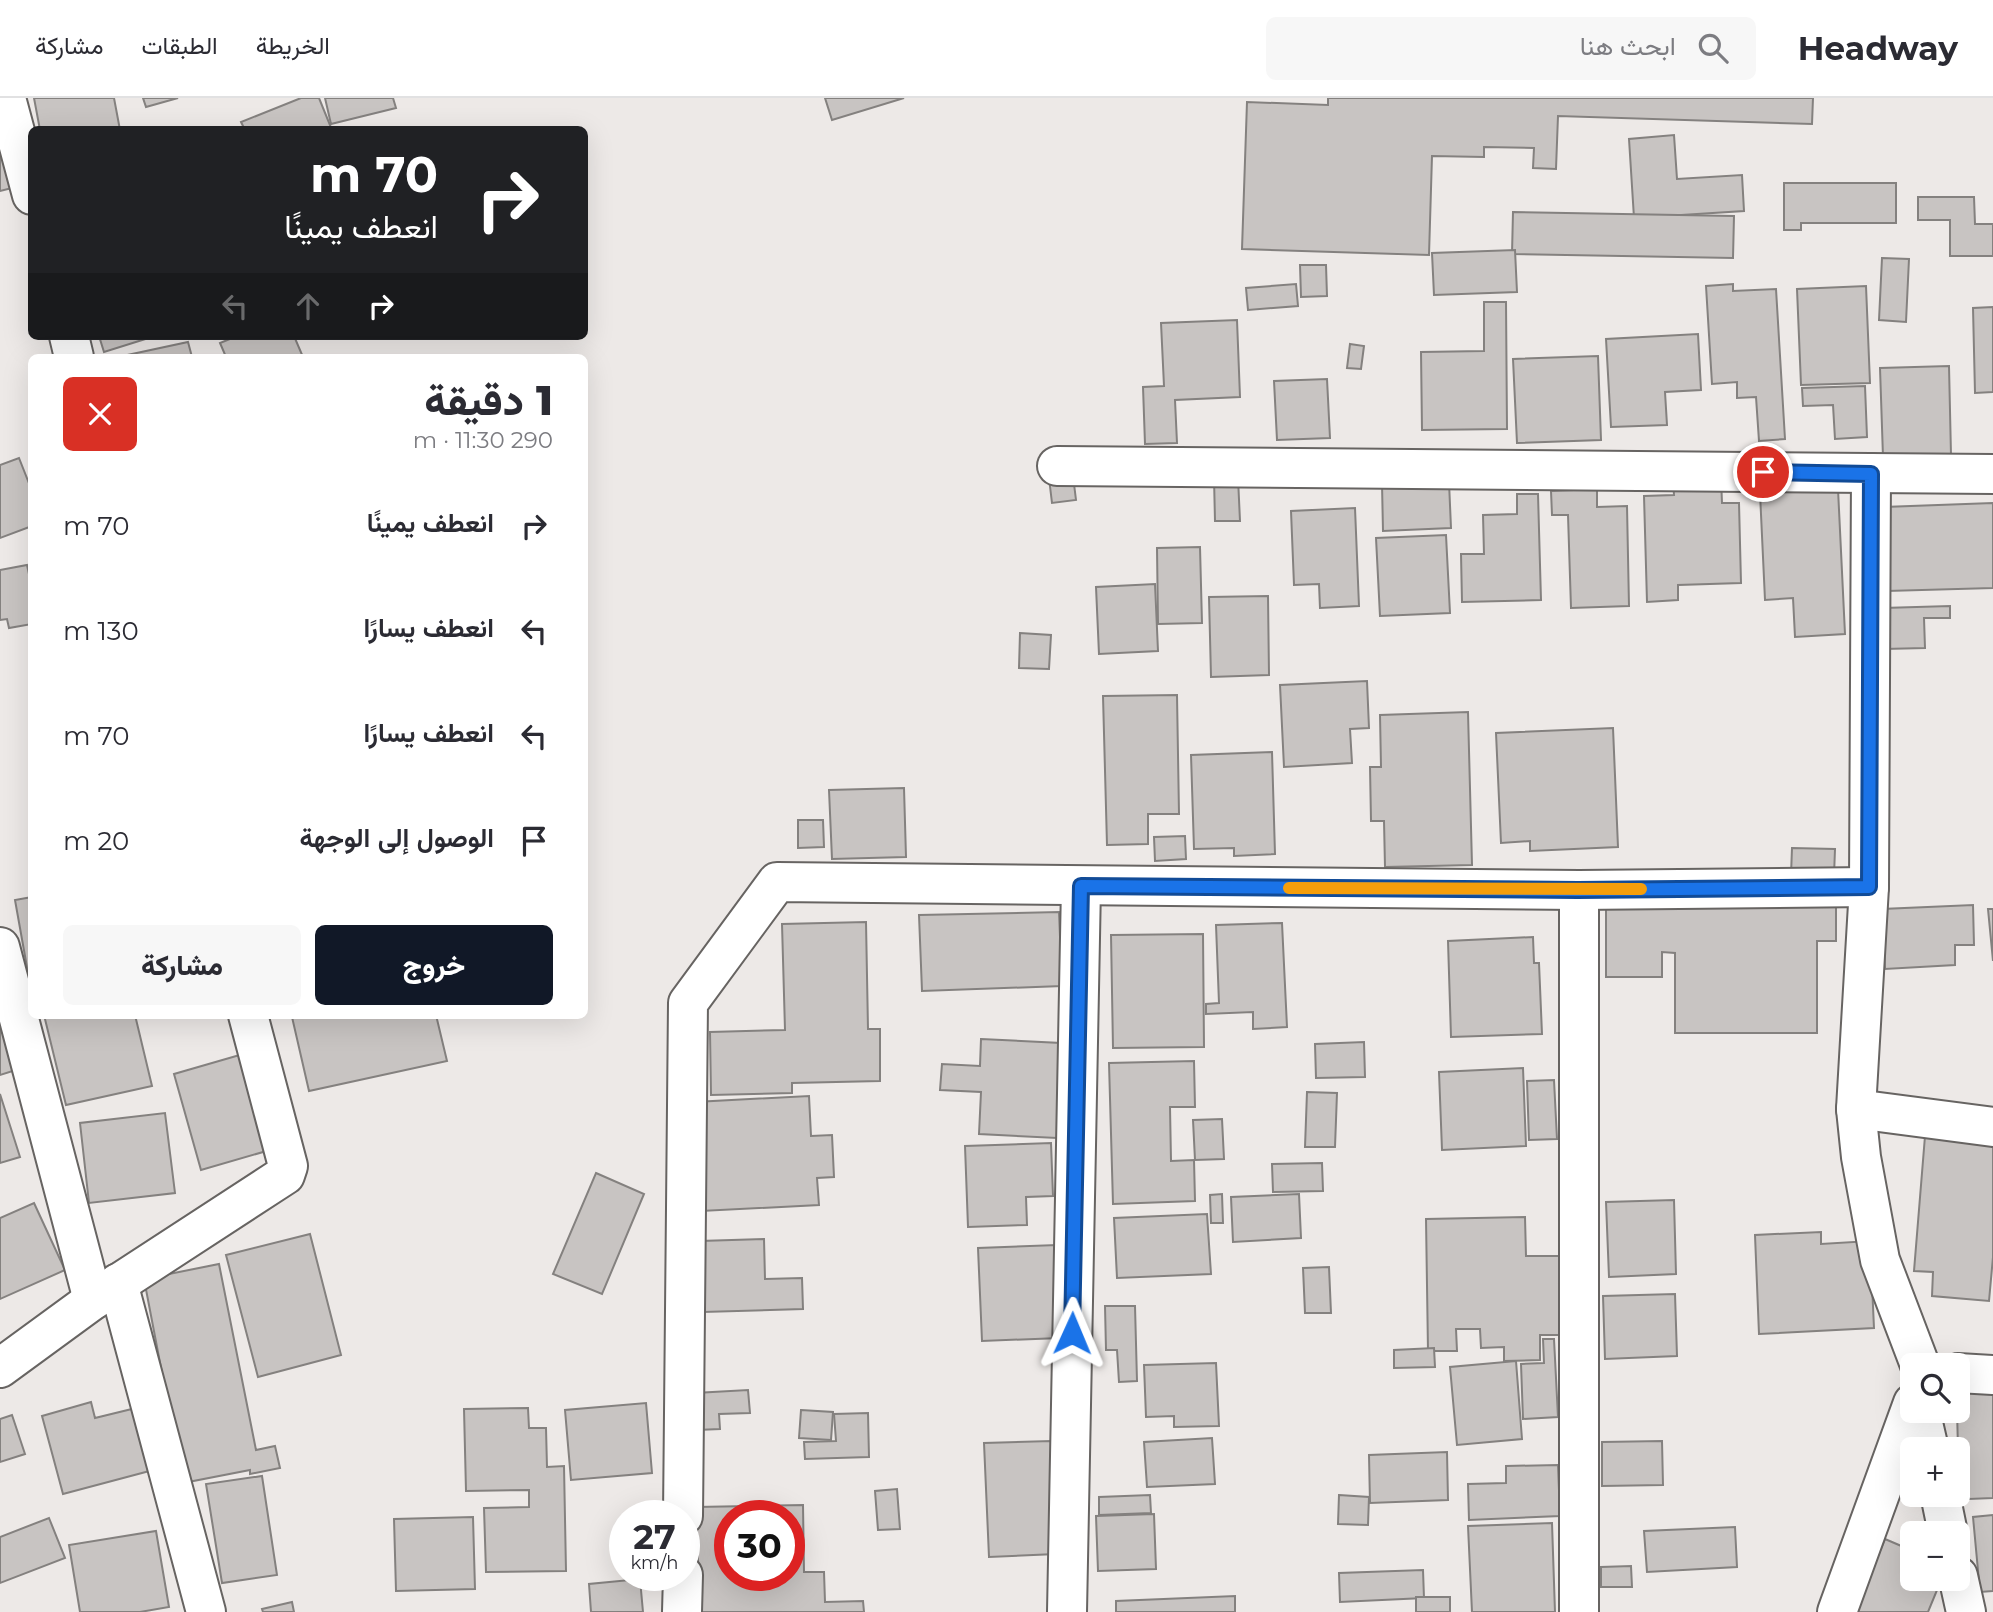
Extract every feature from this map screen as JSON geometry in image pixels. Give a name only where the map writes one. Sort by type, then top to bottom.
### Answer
[{"type":"street","points":[[6,98],[28,180]]},
{"type":"street","points":[[1057,466],[1993,474]]},
{"type":"street","points":[[1871,474],[1869,887],[1856,1109],[1861,1157],[1880,1259],[1915,1353]]},
{"type":"street","points":[[683,1500],[688,1003],[777,883],[1578,890],[1869,887]]},
{"type":"street","points":[[1066,1612],[1081,886]]},
{"type":"street","points":[[1578,890],[1579,1612]]},
{"type":"street","points":[[0,947],[206,1612]]},
{"type":"street","points":[[0,1368],[105,1291],[285,1175],[288,1166],[249,1019]]},
{"type":"street","points":[[1856,1109],[1993,1127]]},
{"type":"street","points":[[1970,1374],[1993,1375]]},
{"type":"street","points":[[1837,1612],[1906,1423]]},
{"type":"street","points":[[682,1612],[683,1591]]},
{"type":"street","points":[[1961,1591],[1966,1612]]},
{"type":"building","points":[[34,98],[114,98],[119,126],[39,126]]},
{"type":"building","points":[[143,98],[178,98],[146,107]]},
{"type":"building","points":[[301,98],[319,98],[330,126],[243,126],[241,122]]},
{"type":"building","points":[[325,98],[393,98],[396,108],[331,124]]},
{"type":"building","points":[[825,98],[904,98],[832,120]]},
{"type":"building","points":[[1328,98],[1813,98],[1812,124],[1558,116],[1556,169],[1533,168],[1534,148],[1484,147],[1484,157],[1432,156],[1429,255],[1242,249],[1247,102],[1328,105]]},
{"type":"building","points":[[1674,135],[1677,179],[1742,175],[1744,211],[1634,218],[1629,139]]},
{"type":"building","points":[[0,140],[12,188],[0,191]]},
{"type":"building","points":[[1784,183],[1896,183],[1896,223],[1801,223],[1801,230],[1784,230]]},
{"type":"building","points":[[1918,197],[1974,197],[1975,224],[1993,224],[1993,256],[1950,256],[1950,220],[1918,220]]},
{"type":"building","points":[[1513,212],[1734,216],[1733,258],[1512,254]]},
{"type":"building","points":[[1515,250],[1517,292],[1434,295],[1432,253]]},
{"type":"building","points":[[1882,258],[1909,259],[1906,322],[1879,320]]},
{"type":"building","points":[[1300,265],[1326,265],[1327,296],[1301,297]]},
{"type":"building","points":[[1296,284],[1298,306],[1248,310],[1246,288]]},
{"type":"building","points":[[1733,284],[1733,291],[1776,289],[1785,439],[1759,441],[1756,397],[1737,398],[1737,382],[1712,384],[1706,286]]},
{"type":"building","points":[[1866,286],[1870,383],[1801,385],[1797,289]]},
{"type":"building","points":[[1484,302],[1506,302],[1507,429],[1422,430],[1421,352],[1484,351]]},
{"type":"building","points":[[1993,307],[1993,392],[1975,393],[1973,308]]},
{"type":"building","points":[[1237,320],[1240,397],[1175,400],[1177,443],[1145,444],[1143,387],[1164,386],[1161,323]]},
{"type":"building","points":[[1698,334],[1701,390],[1665,392],[1667,425],[1611,427],[1606,339]]},
{"type":"building","points":[[100,340],[142,340],[104,352]]},
{"type":"building","points":[[227,340],[296,340],[302,354],[225,354],[220,343]]},
{"type":"building","points":[[188,342],[191,354],[132,354]]},
{"type":"building","points":[[1350,344],[1364,346],[1361,369],[1347,368]]},
{"type":"building","points":[[1598,356],[1601,440],[1517,443],[1513,359]]},
{"type":"building","points":[[1949,366],[1951,455],[1883,457],[1880,368]]},
{"type":"building","points":[[1327,379],[1330,438],[1277,440],[1274,381]]},
{"type":"building","points":[[1865,386],[1867,437],[1835,439],[1833,405],[1803,406],[1802,388]]},
{"type":"building","points":[[19,458],[28,481],[28,528],[0,538],[0,465]]},
{"type":"building","points":[[1073,476],[1076,500],[1052,503],[1049,478]]},
{"type":"building","points":[[1721,477],[1722,503],[1739,503],[1741,583],[1678,585],[1678,600],[1647,602],[1644,496],[1674,495],[1673,479]]},
{"type":"building","points":[[1214,478],[1238,478],[1240,521],[1215,521]]},
{"type":"building","points":[[1449,482],[1451,528],[1383,531],[1382,484]]},
{"type":"building","points":[[1597,489],[1597,507],[1627,506],[1629,606],[1571,608],[1568,515],[1552,515],[1551,491]]},
{"type":"building","points":[[1838,489],[1845,634],[1795,637],[1793,598],[1765,600],[1760,493]]},
{"type":"building","points":[[1517,494],[1538,494],[1541,600],[1462,602],[1461,554],[1484,554],[1483,515],[1517,514]]},
{"type":"building","points":[[1993,503],[1993,588],[1887,591],[1884,507]]},
{"type":"building","points":[[1355,508],[1359,606],[1320,608],[1319,584],[1294,585],[1291,511]]},
{"type":"building","points":[[1446,535],[1450,613],[1380,616],[1376,538]]},
{"type":"building","points":[[1200,547],[1202,623],[1158,624],[1157,548]]},
{"type":"building","points":[[27,565],[28,625],[9,628],[7,619],[0,620],[0,570]]},
{"type":"building","points":[[1155,584],[1158,651],[1099,654],[1096,587]]},
{"type":"building","points":[[1268,596],[1269,675],[1211,677],[1209,597]]},
{"type":"building","points":[[1950,606],[1950,618],[1924,618],[1925,648],[1884,649],[1883,608]]},
{"type":"building","points":[[1020,633],[1051,635],[1049,669],[1019,668]]},
{"type":"building","points":[[1367,681],[1369,728],[1350,729],[1352,763],[1284,767],[1280,685]]},
{"type":"building","points":[[1177,695],[1179,814],[1148,814],[1148,844],[1107,845],[1103,696]]},
{"type":"building","points":[[1468,712],[1472,865],[1385,867],[1384,821],[1371,821],[1370,767],[1381,767],[1380,715]]},
{"type":"building","points":[[1613,728],[1618,847],[1530,851],[1530,841],[1501,843],[1496,733]]},
{"type":"building","points":[[1272,752],[1275,854],[1234,856],[1234,848],[1194,849],[1191,755]]},
{"type":"building","points":[[904,788],[906,857],[832,859],[829,790]]},
{"type":"building","points":[[798,820],[823,820],[824,847],[798,848]]},
{"type":"building","points":[[1185,836],[1186,859],[1155,861],[1154,837]]},
{"type":"building","points":[[1792,848],[1835,849],[1834,876],[1791,875]]},
{"type":"building","points":[[28,898],[28,973],[15,900]]},
{"type":"building","points":[[1836,902],[1836,941],[1817,941],[1817,1033],[1675,1033],[1675,953],[1662,952],[1662,977],[1606,977],[1606,905]]},
{"type":"building","points":[[1973,905],[1974,945],[1955,945],[1955,965],[1885,969],[1882,909]]},
{"type":"building","points":[[1988,909],[1993,909],[1993,961]]},
{"type":"building","points":[[1059,912],[1062,986],[922,991],[919,915]]},
{"type":"building","points":[[866,922],[868,1029],[880,1029],[880,1081],[792,1083],[792,1093],[711,1095],[710,1032],[785,1030],[782,924]]},
{"type":"building","points":[[1282,923],[1287,1027],[1253,1029],[1253,1012],[1206,1014],[1206,1004],[1219,1003],[1216,925]]},
{"type":"building","points":[[1203,934],[1204,1047],[1113,1048],[1111,935]]},
{"type":"building","points":[[1533,937],[1534,963],[1539,963],[1542,1034],[1451,1037],[1448,941]]},
{"type":"building","points":[[0,1005],[22,1068],[0,1075]]},
{"type":"building","points":[[45,1019],[136,1019],[152,1086],[66,1105]]},
{"type":"building","points":[[292,1019],[437,1019],[447,1061],[309,1091]]},
{"type":"building","points":[[981,1039],[1061,1043],[1057,1138],[979,1134],[981,1092],[940,1090],[942,1064],[980,1066]]},
{"type":"building","points":[[1364,1042],[1365,1077],[1316,1078],[1315,1044]]},
{"type":"building","points":[[250,1052],[277,1148],[201,1170],[174,1074]]},
{"type":"building","points":[[1194,1061],[1195,1107],[1170,1107],[1171,1161],[1194,1160],[1195,1201],[1113,1204],[1109,1063]]},
{"type":"building","points":[[1523,1068],[1526,1146],[1442,1150],[1439,1072]]},
{"type":"building","points":[[1554,1080],[1557,1139],[1529,1140],[1527,1081]]},
{"type":"building","points":[[1307,1092],[1337,1093],[1335,1147],[1305,1147]]},
{"type":"building","points":[[0,1094],[20,1157],[0,1163]]},
{"type":"building","points":[[809,1096],[811,1136],[832,1135],[834,1177],[817,1178],[819,1205],[701,1211],[695,1102]]},
{"type":"building","points":[[165,1113],[175,1193],[89,1203],[80,1123]]},
{"type":"building","points":[[1222,1119],[1224,1159],[1195,1160],[1193,1120]]},
{"type":"building","points":[[1925,1136],[1993,1142],[1993,1257],[1989,1301],[1932,1296],[1933,1272],[1914,1271]]},
{"type":"building","points":[[1051,1143],[1053,1196],[1026,1197],[1027,1225],[968,1227],[965,1146]]},
{"type":"building","points":[[1322,1163],[1323,1191],[1273,1192],[1272,1164]]},
{"type":"building","points":[[596,1173],[644,1194],[602,1294],[553,1274]]},
{"type":"building","points":[[1222,1194],[1223,1223],[1211,1223],[1210,1195]]},
{"type":"building","points":[[1299,1194],[1301,1238],[1233,1242],[1231,1197]]},
{"type":"building","points":[[1674,1200],[1676,1274],[1609,1277],[1606,1202]]},
{"type":"building","points":[[34,1203],[65,1270],[0,1299],[0,1218]]},
{"type":"building","points":[[1207,1214],[1211,1274],[1117,1278],[1114,1218]]},
{"type":"building","points":[[1525,1217],[1526,1256],[1565,1256],[1565,1284],[1559,1284],[1560,1335],[1540,1335],[1540,1360],[1504,1361],[1504,1347],[1481,1348],[1480,1329],[1456,1329],[1457,1351],[1428,1351],[1426,1219]]},
{"type":"building","points":[[1821,1232],[1821,1244],[1870,1241],[1874,1328],[1759,1334],[1755,1235]]},
{"type":"building","points":[[310,1234],[341,1355],[258,1377],[226,1255]]},
{"type":"building","points":[[764,1239],[765,1279],[802,1278],[803,1309],[703,1312],[700,1241]]},
{"type":"building","points":[[1057,1245],[1060,1338],[982,1341],[978,1248]]},
{"type":"building","points":[[219,1264],[256,1450],[275,1446],[280,1468],[250,1474],[250,1470],[183,1483],[144,1279]]},
{"type":"building","points":[[1329,1267],[1331,1313],[1305,1313],[1303,1268]]},
{"type":"building","points":[[1675,1294],[1677,1356],[1605,1359],[1603,1296]]},
{"type":"building","points":[[1105,1306],[1135,1306],[1137,1381],[1119,1382],[1117,1350],[1106,1350]]},
{"type":"building","points":[[1543,1339],[1554,1339],[1558,1417],[1523,1419],[1521,1364],[1544,1363]]},
{"type":"building","points":[[1434,1348],[1435,1367],[1394,1368],[1394,1350]]},
{"type":"building","points":[[1516,1361],[1522,1439],[1457,1445],[1450,1367]]},
{"type":"building","points":[[1216,1363],[1219,1426],[1174,1427],[1174,1416],[1146,1417],[1144,1365]]},
{"type":"building","points":[[1993,1382],[1993,1498],[1970,1499],[1970,1437],[1958,1437],[1957,1423],[1970,1423],[1970,1383]]},
{"type":"building","points":[[748,1390],[750,1413],[719,1414],[720,1429],[697,1430],[695,1393]]},
{"type":"building","points":[[91,1402],[95,1418],[140,1407],[157,1469],[63,1494],[42,1416]]},
{"type":"building","points":[[646,1403],[652,1473],[571,1480],[565,1410]]},
{"type":"building","points":[[528,1408],[529,1428],[546,1428],[547,1467],[564,1466],[566,1571],[486,1572],[484,1508],[529,1507],[529,1490],[466,1491],[464,1409]]},
{"type":"building","points":[[801,1410],[833,1412],[831,1440],[799,1438]]},
{"type":"building","points":[[868,1413],[869,1457],[805,1459],[804,1442],[836,1441],[834,1414]]},
{"type":"building","points":[[12,1415],[25,1454],[0,1462],[0,1419]]},
{"type":"building","points":[[1212,1438],[1215,1484],[1147,1487],[1144,1442]]},
{"type":"building","points":[[1051,1441],[1056,1554],[989,1557],[984,1443]]},
{"type":"building","points":[[1662,1441],[1663,1485],[1602,1486],[1602,1442]]},
{"type":"building","points":[[1447,1452],[1448,1500],[1370,1503],[1369,1455]]},
{"type":"building","points":[[1558,1465],[1560,1516],[1469,1520],[1468,1484],[1506,1483],[1506,1466]]},
{"type":"building","points":[[262,1476],[277,1575],[222,1583],[206,1484]]},
{"type":"building","points":[[897,1489],[900,1529],[878,1530],[875,1491]]},
{"type":"building","points":[[1150,1495],[1151,1513],[1099,1515],[1099,1497]]},
{"type":"building","points":[[1339,1495],[1369,1497],[1368,1525],[1338,1524]]},
{"type":"building","points":[[700,1507],[714,1507],[714,1591],[805,1591],[805,1572],[824,1572],[825,1602],[863,1601],[864,1612],[700,1612]]},
{"type":"building","points":[[1154,1514],[1156,1569],[1098,1571],[1096,1516]]},
{"type":"building","points":[[1993,1515],[1993,1591],[1980,1592],[1973,1517]]},
{"type":"building","points":[[473,1517],[475,1589],[396,1591],[394,1519]]},
{"type":"building","points":[[49,1518],[65,1558],[0,1583],[0,1537]]},
{"type":"building","points":[[1552,1523],[1555,1612],[1472,1612],[1468,1526]]},
{"type":"building","points":[[1735,1527],[1737,1567],[1647,1572],[1644,1531]]},
{"type":"building","points":[[156,1531],[169,1607],[140,1612],[80,1612],[69,1545]]},
{"type":"building","points":[[1885,1539],[1900,1545],[1900,1591],[1937,1591],[1928,1612],[1855,1611]]},
{"type":"building","points":[[1631,1566],[1632,1587],[1601,1587],[1601,1567]]},
{"type":"building","points":[[1423,1570],[1424,1598],[1340,1602],[1339,1573]]},
{"type":"building","points":[[609,1582],[609,1591],[641,1591],[643,1612],[591,1612],[589,1584]]},
{"type":"building","points":[[1235,1596],[1235,1612],[1116,1612],[1116,1601]]},
{"type":"building","points":[[1416,1597],[1450,1597],[1450,1612],[1416,1612]]},
{"type":"building","points":[[292,1602],[294,1612],[263,1612],[262,1609]]},
{"type":"slow traffic","points":[[1289,888],[1641,889]]},
{"type":"route","points":[[1072,1333],[1081,886],[1578,890],[1869,887],[1871,474],[1763,472]]}]
